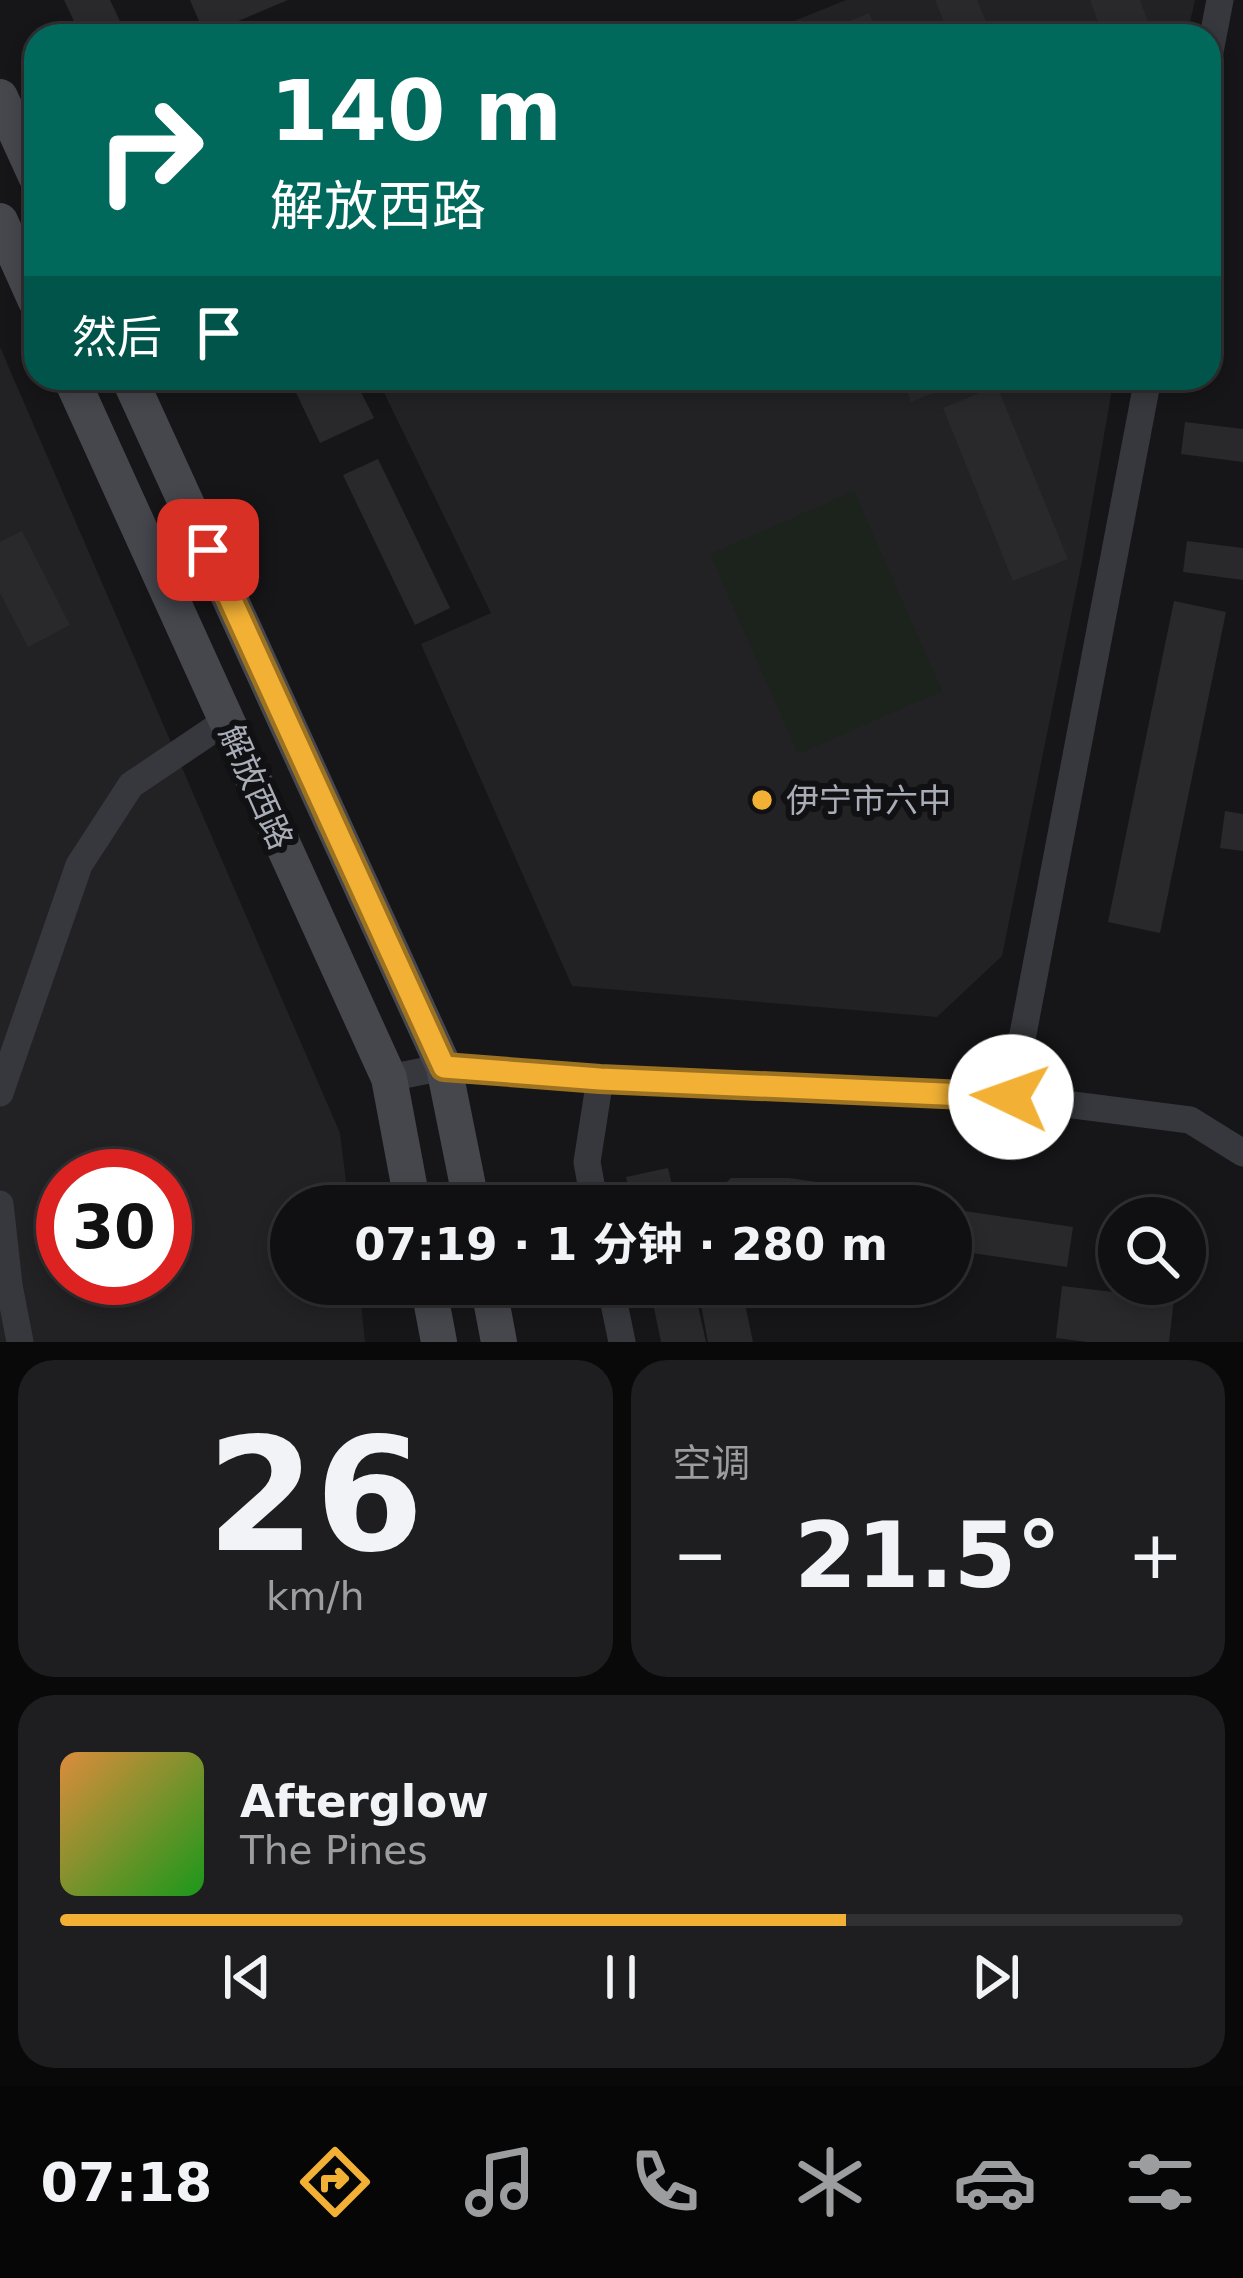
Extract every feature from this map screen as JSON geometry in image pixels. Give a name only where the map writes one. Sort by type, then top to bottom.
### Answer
[{"type":"main road","points":[[0,97],[24,150]]},
{"type":"main road","points":[[0,221],[24,274]]},
{"type":"main road","name":"解放西路","points":[[76,390],[388,1078],[409,1185]]},
{"type":"main road","name":"解放西路","points":[[134,390],[444,1067],[468,1185]]},
{"type":"main road","points":[[432,1305],[439,1342]]},
{"type":"main road","points":[[492,1305],[499,1342]]},
{"type":"street","points":[[1011,1097],[1146,390]]},
{"type":"street","points":[[0,1093],[79,866],[131,785],[226,721]]},
{"type":"street","points":[[388,1078],[444,1067],[600,1079],[1011,1097],[1190,1120],[1243,1153]]},
{"type":"street","points":[[591,1185],[586,1162],[600,1079]]},
{"type":"street","points":[[0,1204],[20,1342]]},
{"type":"street","points":[[614,1305],[622,1342]]},
{"type":"shaded area","points":[[846,0],[1195,0],[1190,24],[787,24]]},
{"type":"shaded area","points":[[0,347],[340,1133],[346,1185],[270,1185],[270,1305],[361,1305],[365,1342],[0,1342]]},
{"type":"shaded area","name":"伊宁市六中","points":[[383,390],[1112,390],[1002,956],[937,1017],[572,986],[421,644],[491,613]]},
{"type":"shaded area","points":[[854,491],[942,691],[798,754],[710,554]]},
{"type":"building","points":[[64,0],[110,0],[121,24],[75,24]]},
{"type":"building","points":[[190,0],[288,0],[231,24],[200,24]]},
{"type":"building","points":[[935,0],[977,0],[987,24],[945,24]]},
{"type":"building","points":[[1090,0],[1140,0],[1149,24],[1099,24]]},
{"type":"building","points":[[869,13],[874,24],[842,24]]},
{"type":"building","points":[[295,390],[360,390],[374,418],[320,443]]},
{"type":"building","points":[[906,390],[941,390],[911,402]]},
{"type":"building","points":[[999,390],[1068,559],[1013,581],[943,408]]},
{"type":"building","points":[[1185,422],[1243,429],[1243,462],[1181,454]]},
{"type":"building","points":[[378,459],[450,608],[415,625],[343,475]]},
{"type":"building","points":[[22,531],[70,625],[28,647],[0,593],[0,542]]},
{"type":"building","points":[[1187,541],[1243,548],[1243,580],[1183,572]]},
{"type":"building","points":[[1174,601],[1226,612],[1160,933],[1108,922]]},
{"type":"building","points":[[1225,811],[1243,814],[1243,851],[1220,848]]},
{"type":"building","points":[[668,1168],[672,1185],[628,1185],[626,1177]]},
{"type":"building","points":[[731,1178],[789,1178],[838,1185],[724,1185]]},
{"type":"building","points":[[972,1212],[1073,1227],[1067,1267],[972,1253]]},
{"type":"building","points":[[1062,1286],[1098,1290],[1098,1305],[1173,1305],[1169,1342],[1056,1338]]},
{"type":"building","points":[[653,1305],[698,1305],[706,1342],[661,1342]]},
{"type":"building","points":[[701,1305],[745,1305],[753,1342],[708,1342]]},
{"type":"place","name":"伊宁市六中","points":[[762,800]]},
{"type":"route","points":[[208,550],[444,1067],[600,1079],[1011,1097]]}]
